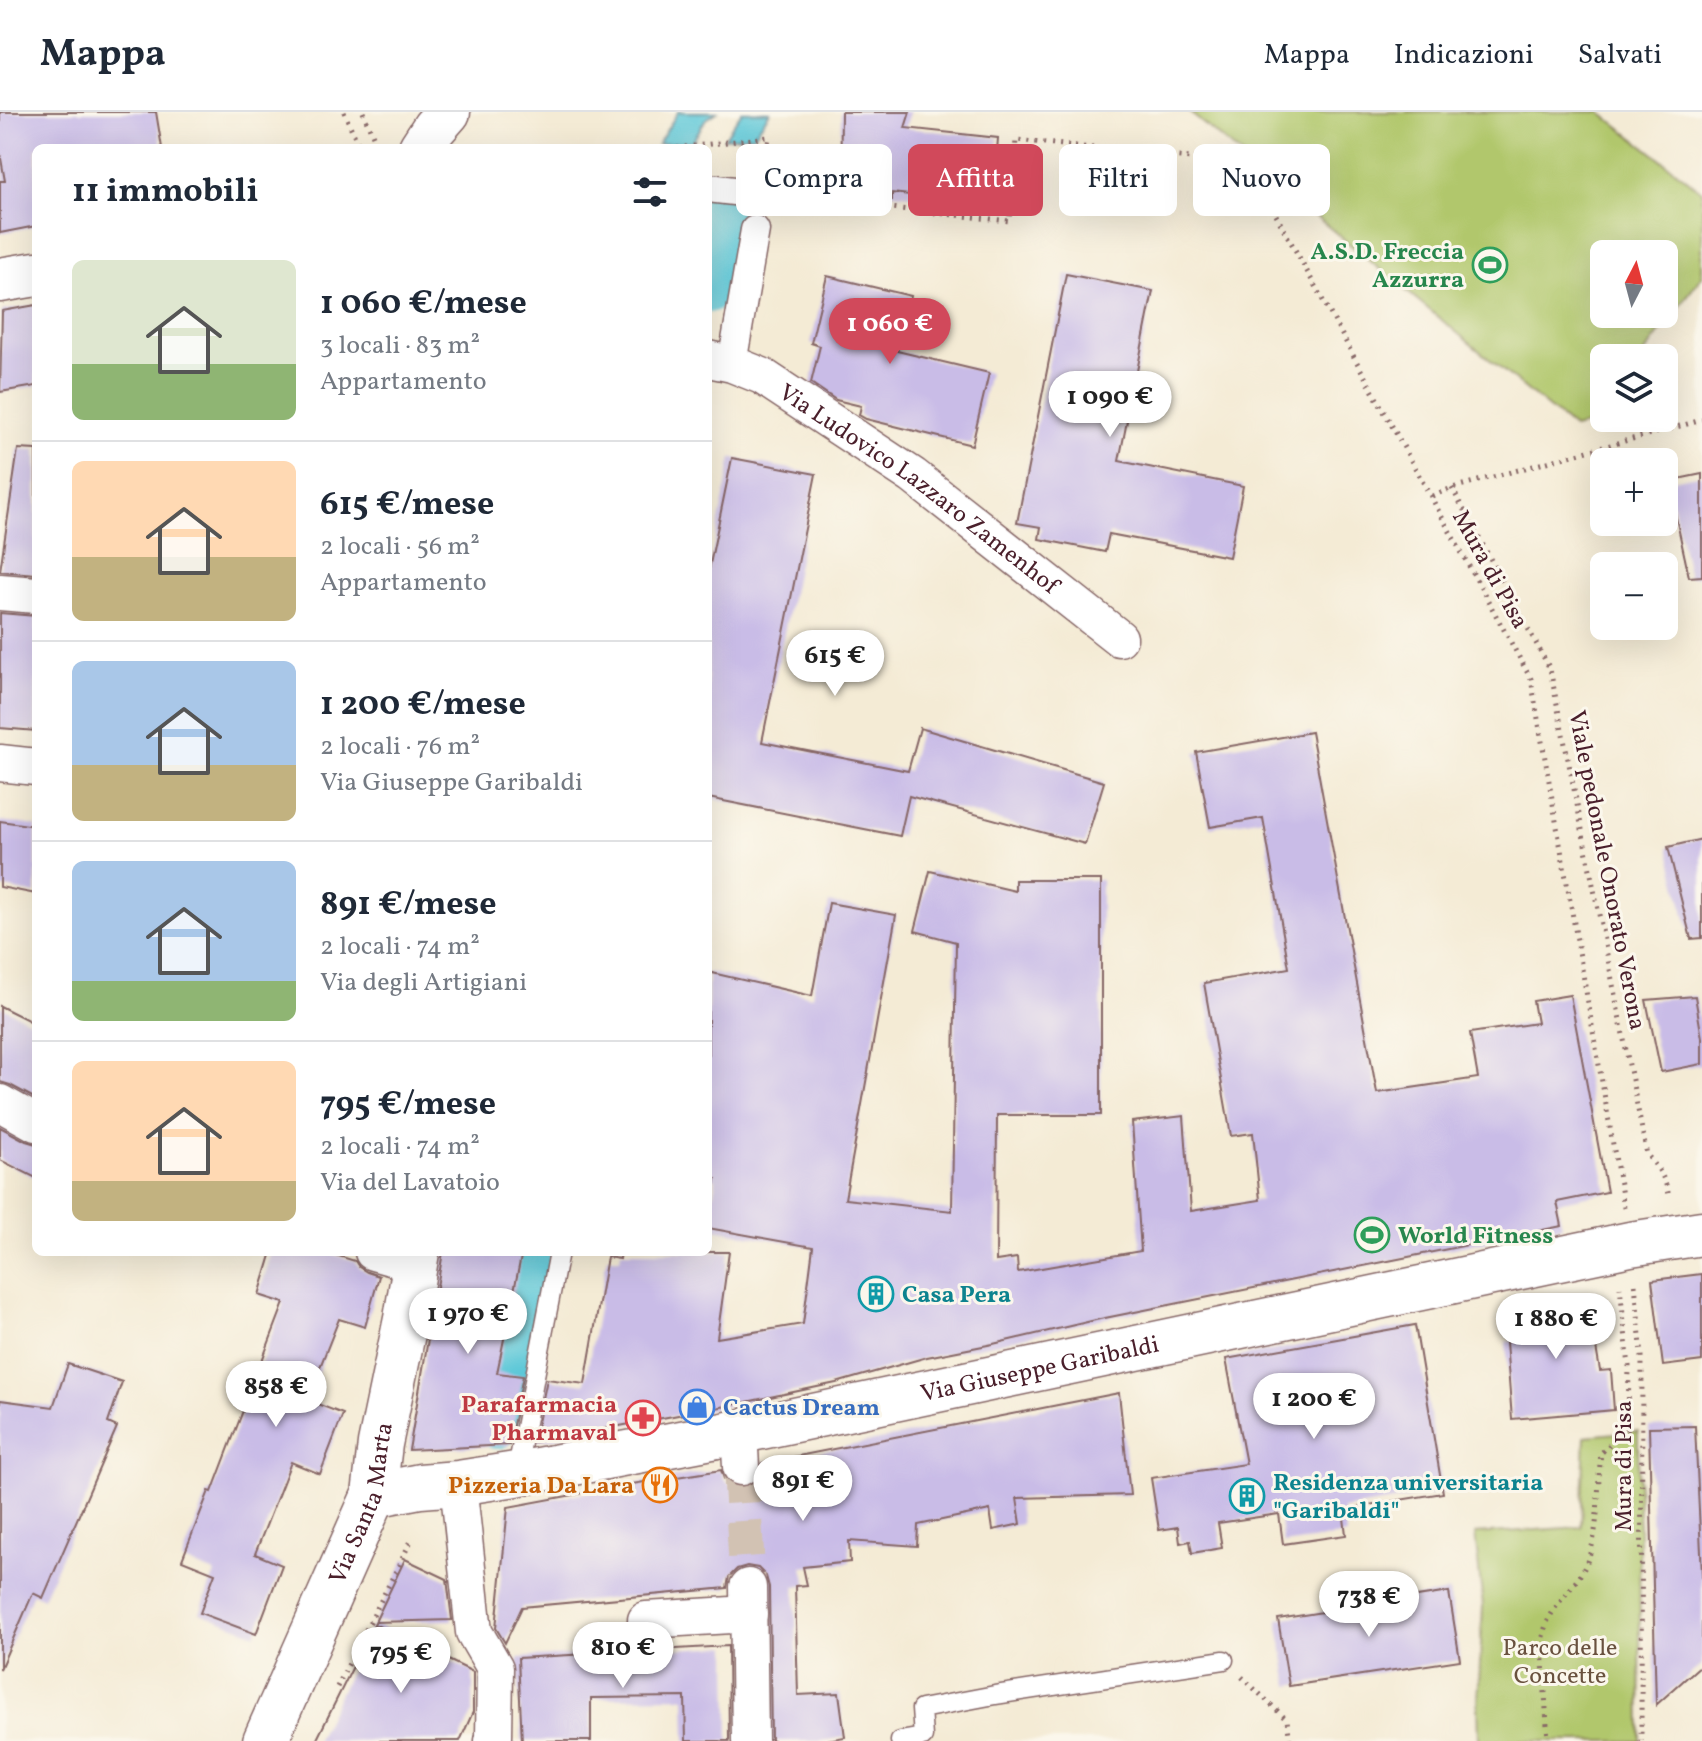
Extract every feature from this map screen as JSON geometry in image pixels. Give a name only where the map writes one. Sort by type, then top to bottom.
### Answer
[{"type":"street","points":[[424,144],[448,112]]},
{"type":"street","points":[[712,188],[736,191]]},
{"type":"street","points":[[718,361],[755,230]]},
{"type":"street","points":[[0,280],[32,275]]},
{"type":"street","name":"Via Ludovico Lazzaro Zamenhof","points":[[718,361],[762,376],[913,476],[1119,638]]},
{"type":"street","points":[[0,592],[32,595]]},
{"type":"street","points":[[0,763],[32,767]]},
{"type":"street","points":[[0,1103],[32,1121]]},
{"type":"street","name":"Via Giuseppe Garibaldi","points":[[374,1495],[420,1486],[740,1449],[1625,1259],[1694,1234]]},
{"type":"street","name":"Via Santa Marta","points":[[265,1741],[374,1495],[380,1444],[416,1258]]},
{"type":"street","points":[[458,1483],[474,1632],[495,1668],[493,1741]]},
{"type":"street","points":[[646,1620],[749,1601],[750,1741]]},
{"type":"lane","points":[[516,1474],[558,1256]]},
{"type":"lane","points":[[900,1741],[923,1737],[921,1709],[1224,1660]]},
{"type":"path","points":[[344,112],[358,144]]},
{"type":"path","points":[[363,112],[376,144]]},
{"type":"path","points":[[710,144],[769,137],[768,144]]},
{"type":"path","name":"Mura di Pisa","points":[[892,208],[1009,221],[1016,140],[1248,164],[1531,679],[1642,1356],[1641,1741]]},
{"type":"path","points":[[1432,496],[1702,420]]},
{"type":"path","name":"Viale pedonale Onorato Verona","points":[[1452,488],[1550,669],[1647,1155],[1666,1181],[1669,1206],[1681,1210],[1694,1234]]},
{"type":"path","points":[[1548,1741],[1543,1630],[1588,1560],[1594,1538],[1601,1453],[1628,1428],[1625,1259]]},
{"type":"path","points":[[331,1698],[411,1541]]},
{"type":"path","points":[[1224,1660],[1287,1720],[1290,1741]]},
{"type":"green space","name":"A.S.D. Freccia Azzurra","points":[[1189,112],[1600,112],[1702,191],[1702,276],[1678,308],[1678,240],[1590,240],[1590,328],[1663,328],[1651,344],[1590,344],[1590,424],[1573,428],[1315,216],[1330,216],[1330,144],[1228,144]]},
{"type":"green space","name":"Parco delle Concette","points":[[1638,1431],[1641,1741],[1479,1741],[1483,1606],[1475,1534],[1581,1527],[1585,1436]]},
{"type":"water","points":[[678,112],[717,112],[705,120],[693,141],[658,144]]},
{"type":"water","points":[[742,112],[770,112],[754,135],[724,138]]},
{"type":"building","points":[[0,112],[156,112],[161,144],[32,144],[32,227],[0,233],[0,181],[5,181],[0,153]]},
{"type":"building","points":[[841,112],[910,112],[905,128],[998,138],[998,144],[908,144],[908,195],[892,193],[892,144],[841,144]]},
{"type":"building","points":[[1066,274],[1153,291],[1119,461],[1243,486],[1229,557],[1109,534],[1105,552],[1039,539],[1041,527],[1017,523]]},
{"type":"building","points":[[827,276],[911,296],[897,351],[989,373],[972,445],[866,419],[859,415],[861,406],[836,400],[811,383],[820,346],[811,343]]},
{"type":"building","points":[[32,306],[32,387],[0,392],[2,311]]},
{"type":"building","points":[[18,449],[32,450],[32,574],[0,571]]},
{"type":"building","points":[[732,458],[816,474],[762,742],[908,771],[920,728],[1104,782],[1085,844],[909,796],[900,836],[712,799],[712,555]]},
{"type":"building","points":[[1702,474],[1702,576],[1689,577],[1678,527],[1678,479]]},
{"type":"building","points":[[0,613],[32,616],[32,731],[0,728]]},
{"type":"building","points":[[1311,732],[1377,1093],[1478,1078],[1470,1033],[1537,1023],[1533,1001],[1570,995],[1607,1192],[1557,1202],[1562,1226],[1100,1319],[927,1357],[836,1383],[737,1404],[534,1442],[547,1379],[585,1384],[607,1257],[712,1256],[712,1252],[729,1252],[717,1338],[803,1324],[813,1247],[712,1229],[716,1179],[712,1178],[712,973],[812,996],[829,903],[896,915],[845,1199],[952,1211],[956,942],[915,931],[930,871],[1015,891],[1015,880],[1101,880],[1101,1115],[997,1115],[996,1261],[1017,1258],[1018,1272],[1141,1251],[1132,1122],[1184,1116],[1191,1211],[1260,1200],[1253,1133],[1231,1136],[1204,983],[1289,968],[1263,818],[1210,827],[1196,752]]},
{"type":"building","points":[[0,821],[32,825],[32,893],[0,887]]},
{"type":"building","points":[[1702,839],[1702,938],[1691,939],[1668,847]]},
{"type":"building","points":[[1695,996],[1702,1038],[1702,1064],[1661,1072],[1646,1000]]},
{"type":"building","points":[[0,1006],[32,1022],[32,1097],[0,1082]]},
{"type":"building","points":[[0,1127],[32,1143],[32,1176],[0,1160]]},
{"type":"building","points":[[271,1256],[339,1256],[355,1261],[367,1272],[379,1276],[365,1327],[339,1319],[307,1400],[343,1414],[320,1474],[291,1462],[255,1554],[282,1565],[256,1634],[200,1613],[215,1573],[182,1560],[209,1491],[212,1492],[284,1303],[259,1295]]},
{"type":"building","points":[[442,1256],[521,1256],[497,1373],[523,1376],[509,1445],[409,1450]]},
{"type":"building","points":[[1702,1274],[1702,1361],[1663,1366],[1652,1280]]},
{"type":"building","points":[[1587,1294],[1600,1371],[1611,1370],[1614,1410],[1512,1419],[1506,1342],[1514,1341],[1509,1306]]},
{"type":"building","points":[[1415,1325],[1443,1493],[1343,1509],[1346,1535],[1283,1544],[1279,1514],[1218,1523],[1222,1548],[1192,1553],[1190,1541],[1180,1543],[1178,1527],[1159,1530],[1151,1478],[1246,1464],[1226,1359]]},
{"type":"building","points":[[68,1364],[122,1382],[108,1423],[117,1427],[43,1598],[33,1593],[0,1669],[0,1400],[53,1407]]},
{"type":"building","points":[[1119,1393],[1130,1495],[1017,1498],[1021,1524],[993,1530],[990,1510],[918,1525],[917,1546],[849,1541],[850,1562],[803,1567],[807,1585],[795,1586],[798,1695],[839,1693],[845,1737],[821,1741],[771,1741],[769,1587],[766,1576],[758,1568],[747,1566],[737,1569],[729,1577],[727,1588],[522,1607],[505,1643],[496,1628],[508,1507],[721,1470],[724,1479],[731,1485],[743,1488],[752,1485],[759,1477],[762,1463]]},
{"type":"building","points":[[1695,1426],[1702,1574],[1702,1664],[1656,1705],[1649,1427]]},
{"type":"building","points":[[405,1559],[447,1579],[452,1620],[375,1622]]},
{"type":"building","points":[[1449,1592],[1460,1660],[1289,1686],[1278,1619]]},
{"type":"building","points":[[374,1624],[473,1672],[473,1712],[460,1741],[316,1741]]},
{"type":"building","points":[[728,1646],[729,1741],[686,1741],[685,1697],[591,1698],[591,1741],[522,1741],[518,1658]]},
{"type":"waterway","points":[[712,269],[724,197]]},
{"type":"waterway","points":[[497,1429],[530,1256]]},
{"type":"tunnel","points":[[741,1467],[748,1587]]},
{"type":"place","name":"A.S.D. Freccia Azzurra","points":[[1490,265]]},
{"type":"place","name":"World Fitness","points":[[1372,1235]]},
{"type":"place","name":"Casa Pera","points":[[876,1294]]},
{"type":"place","name":"Cactus Dream","points":[[697,1407]]},
{"type":"place","name":"Parafarmacia Pharmaval","points":[[643,1418]]},
{"type":"place","name":"Pizzeria Da Lara","points":[[660,1485]]},
{"type":"place","name":"Residenza universitaria \"Garibaldi\"","points":[[1247,1496]]}]
